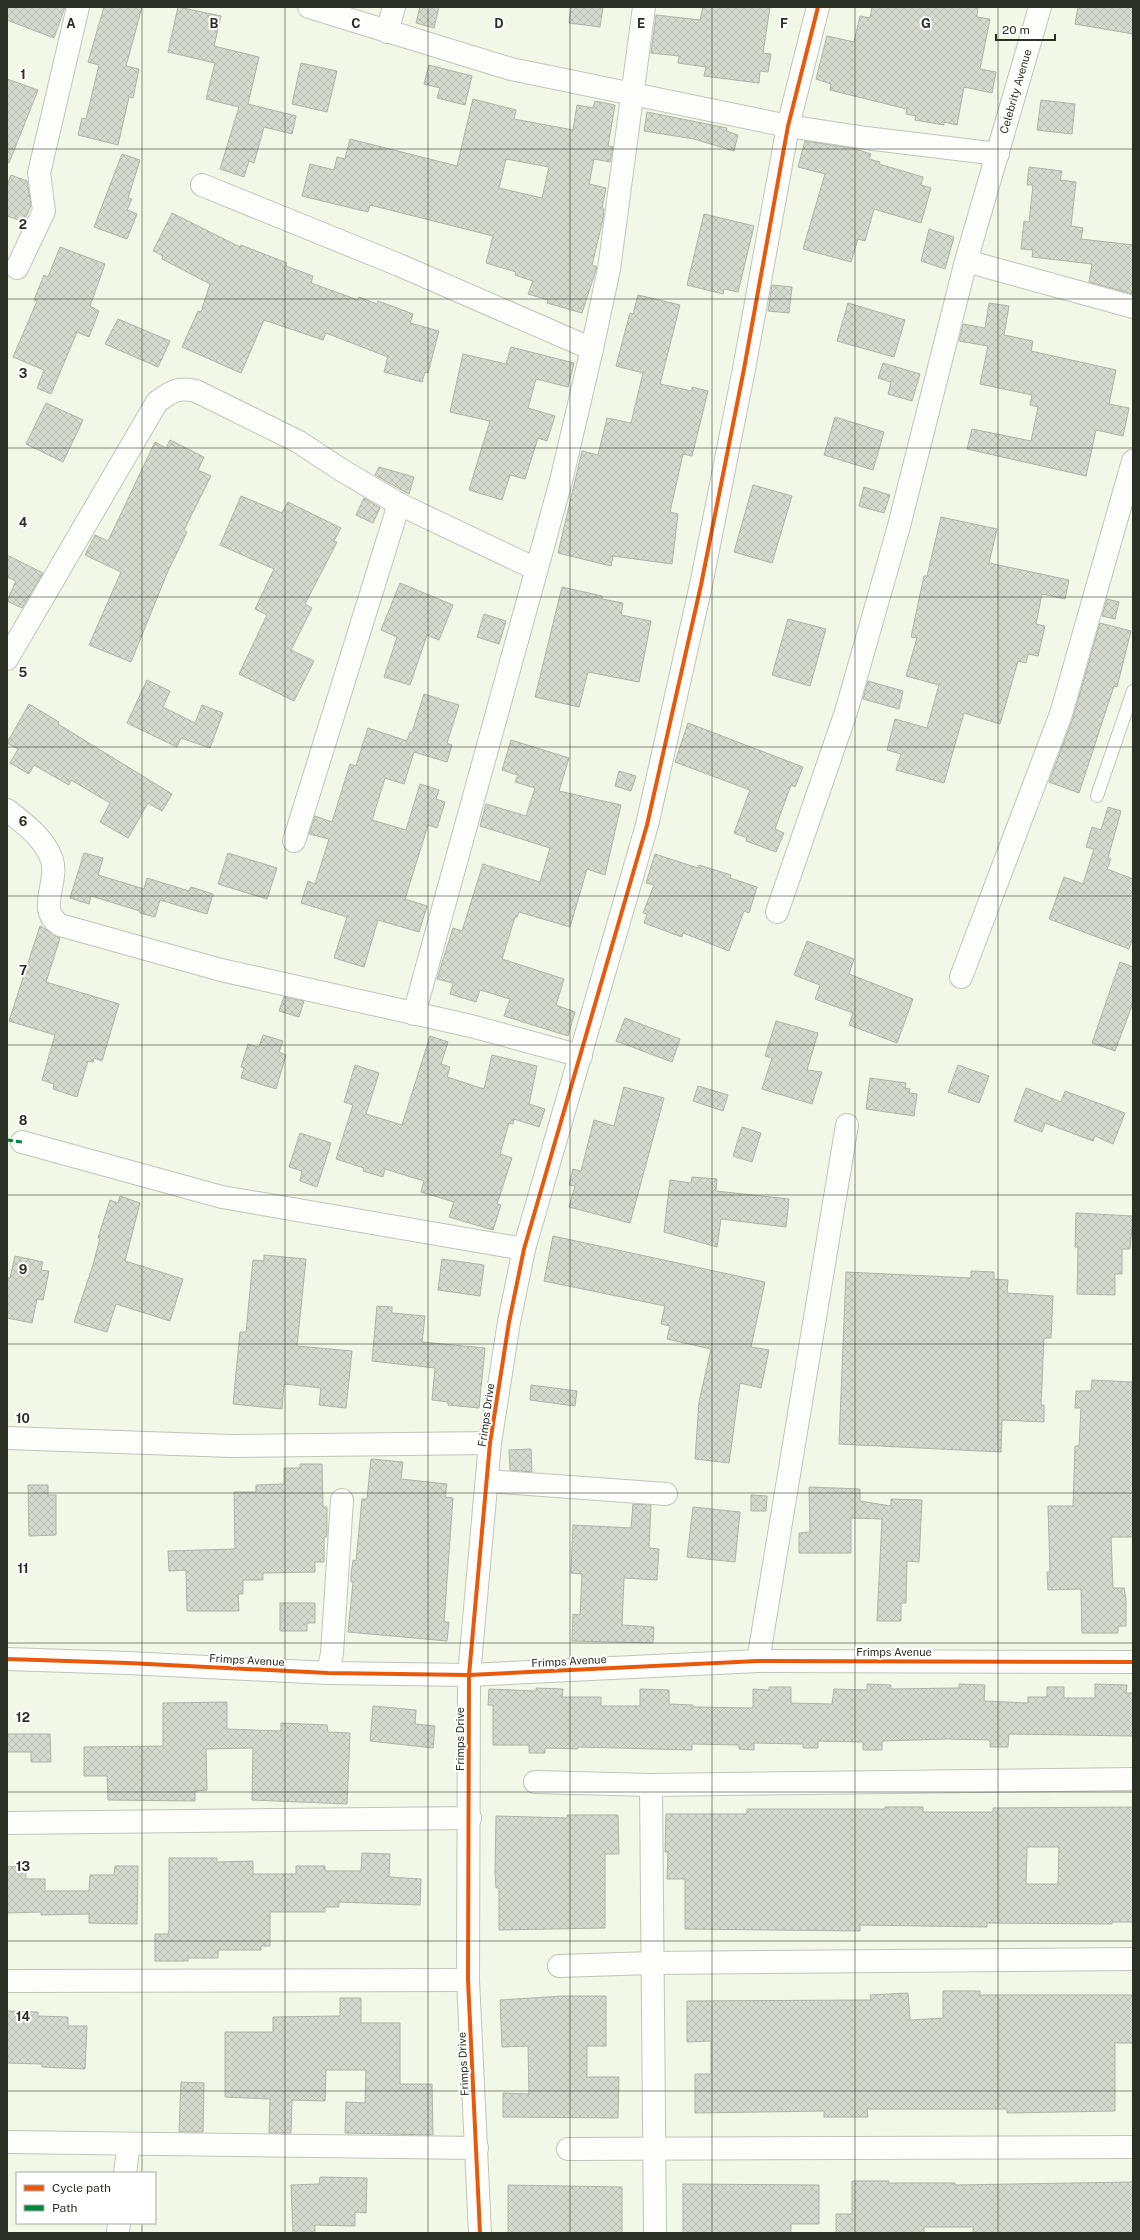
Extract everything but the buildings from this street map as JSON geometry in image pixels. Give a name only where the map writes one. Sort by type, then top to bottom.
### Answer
[{"type":"street","points":[[17,268],[44,211],[39,173],[48,126],[78,7]]},
{"type":"street","points":[[308,7],[511,69],[788,126],[866,138],[998,154]]},
{"type":"street","points":[[386,32],[394,7]]},
{"type":"street","points":[[414,1014],[561,481],[592,349],[609,269],[634,94],[644,7]]},
{"type":"street","name":"Frimps Drive","points":[[480,2233],[468,1980],[470,1818],[469,1675],[490,1442],[509,1322],[524,1249],[647,825],[701,585],[744,369],[788,126],[818,7]]},
{"type":"street","name":"Celebrity Avenue","points":[[777,912],[848,705],[899,526],[966,261],[1040,7]]},
{"type":"street","points":[[202,185],[399,264],[592,349]]},
{"type":"street","points":[[966,261],[1133,307]]},
{"type":"street","points":[[7,659],[157,402],[169,393],[182,388],[196,391],[299,442],[399,504],[536,569]]},
{"type":"street","points":[[961,977],[1061,714],[1133,461]]},
{"type":"street","points":[[294,841],[399,504]]},
{"type":"street","points":[[7,810],[31,829],[51,858],[54,876],[48,909],[56,922],[60,925],[221,970],[345,996],[414,1014],[471,1026],[580,1056]]},
{"type":"street","points":[[758,1661],[847,1125]]},
{"type":"street","points":[[22,1142],[222,1197],[524,1249]]},
{"type":"street","points":[[7,1438],[231,1446],[490,1442]]},
{"type":"street","points":[[487,1481],[666,1494]]},
{"type":"street","points":[[328,1673],[332,1653],[342,1500]]},
{"type":"street","name":"Frimps Avenue","points":[[7,1659],[128,1663],[328,1673],[469,1675],[758,1661],[1133,1662]]},
{"type":"street","points":[[535,1782],[651,1785],[1133,1779]]},
{"type":"street","points":[[651,1785],[653,2148],[655,2233]]},
{"type":"street","points":[[7,1823],[470,1818]]},
{"type":"street","points":[[559,1966],[652,1963],[1133,1960]]},
{"type":"street","points":[[7,1981],[468,1980]]},
{"type":"street","points":[[7,2142],[477,2148]]},
{"type":"street","points":[[126,2172],[129,2144]]},
{"type":"street","points":[[568,2149],[1133,2147]]},
{"type":"lane","points":[[1096,796],[1133,691]]},
{"type":"marked path","points":[[7,1140],[22,1142]]},
{"type":"cycle path","points":[[480,2233],[468,1980],[469,1675],[490,1443],[509,1322],[524,1249],[647,825],[701,585],[744,369],[788,126],[818,7]]},
{"type":"cycle path","points":[[7,1659],[128,1663],[328,1673],[469,1675],[758,1661],[1133,1662]]}]
